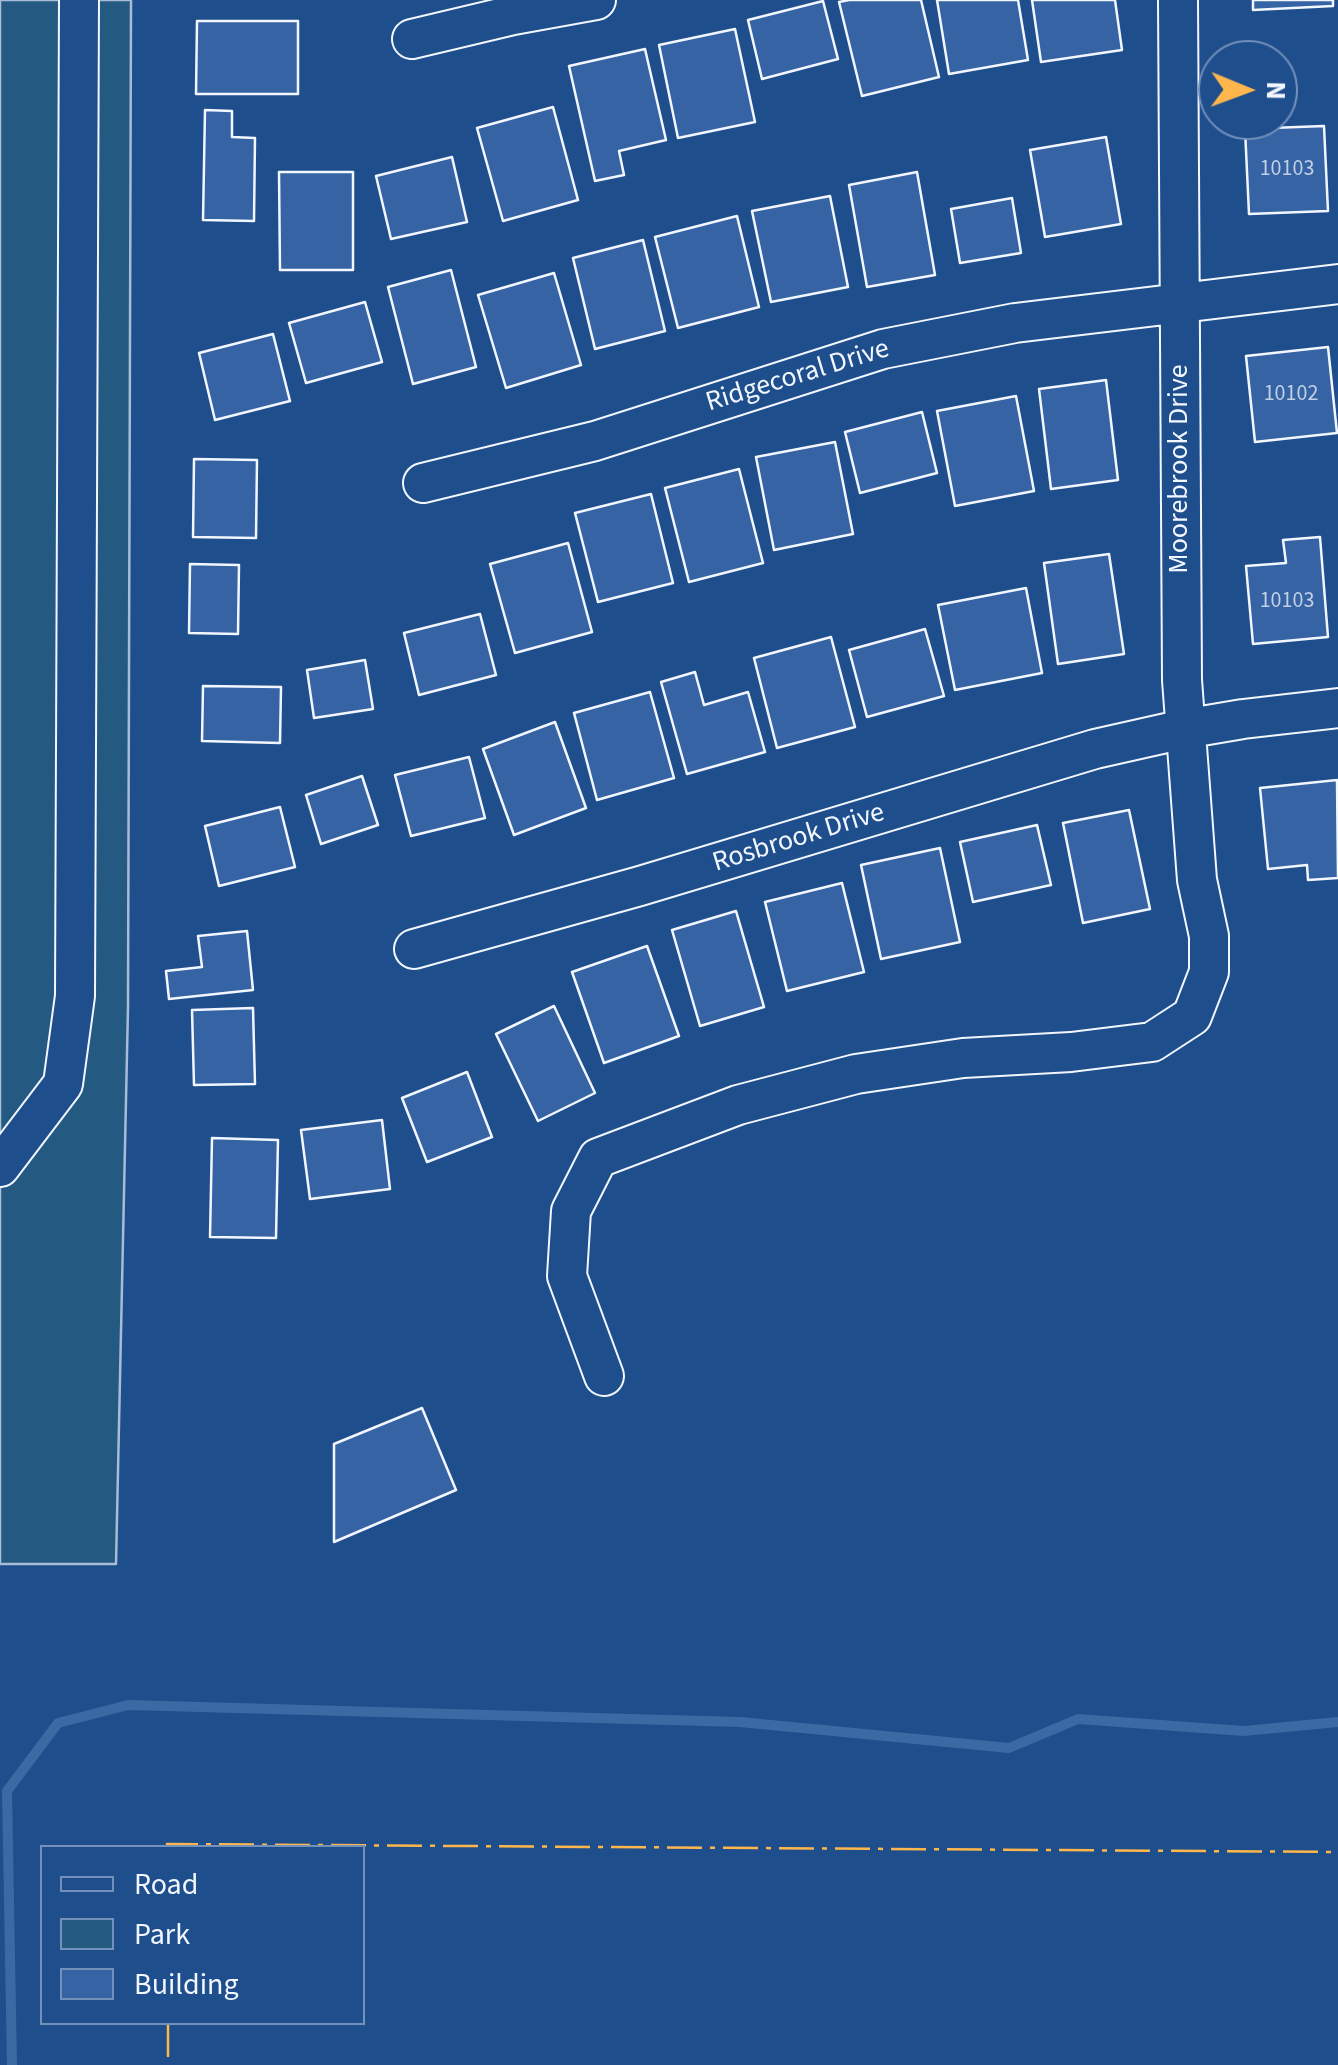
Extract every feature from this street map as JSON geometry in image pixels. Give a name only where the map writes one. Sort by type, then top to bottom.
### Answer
[{"type":"street","points":[[0,1167],[63,1084],[75,996],[79,0]]},
{"type":"street","points":[[412,40],[596,0]]},
{"type":"street","name":"Moorebrook Drive","points":[[604,1376],[566,1276],[571,1210],[598,1158],[738,1105],[856,1074],[964,1058],[1071,1052],[1152,1042],[1192,1016],[1209,972],[1210,936],[1197,880],[1184,729],[1178,0]]},
{"type":"street","name":"Ridgecoral Drive","points":[[423,483],[594,441],[883,349],[1015,323],[1338,284]]},
{"type":"street","name":"Rosbrook Drive","points":[[414,949],[676,876],[1095,749],[1243,719],[1338,708]]},
{"type":"green space","points":[[0,0],[131,0],[128,1007],[116,1564],[0,1564]]},
{"type":"building","points":[[921,0],[939,77],[862,96],[839,2]]},
{"type":"building","points":[[937,0],[1018,0],[1028,60],[949,74]]},
{"type":"building","points":[[1032,0],[1115,0],[1122,50],[1041,62]]},
{"type":"building","points":[[1253,0],[1333,0],[1333,6],[1253,10]]},
{"type":"building","points":[[823,1],[838,59],[762,79],[748,20]]},
{"type":"building","points":[[197,21],[298,21],[298,94],[196,94]]},
{"type":"building","points":[[735,29],[755,122],[678,138],[659,45]]},
{"type":"building","points":[[645,49],[666,140],[619,151],[624,175],[595,181],[569,66]]},
{"type":"building","points":[[553,107],[578,200],[503,221],[477,128]]},
{"type":"building","points":[[205,110],[232,111],[232,137],[255,138],[254,221],[203,220]]},
{"type":"building","points":[[1324,126],[1328,211],[1249,214],[1246,140],[1298,140],[1298,127]]},
{"type":"building","points":[[1106,137],[1121,224],[1045,237],[1030,150]]},
{"type":"building","points":[[452,157],[467,222],[391,239],[376,176]]},
{"type":"building","points":[[279,172],[353,172],[353,270],[280,270]]},
{"type":"building","points":[[917,172],[935,275],[867,287],[849,185]]},
{"type":"building","points":[[830,196],[848,287],[771,302],[752,211]]},
{"type":"building","points":[[1012,198],[1021,253],[960,263],[951,209]]},
{"type":"building","points":[[737,216],[759,307],[678,328],[655,237]]},
{"type":"building","points":[[643,240],[665,331],[595,349],[573,258]]},
{"type":"building","points":[[451,270],[476,367],[413,384],[388,287]]},
{"type":"building","points":[[554,273],[581,365],[506,388],[478,295]]},
{"type":"building","points":[[365,302],[382,362],[306,383],[289,323]]},
{"type":"building","points":[[273,334],[290,401],[215,420],[199,353]]},
{"type":"building","points":[[1328,347],[1337,433],[1255,442],[1246,356]]},
{"type":"building","points":[[1106,380],[1118,480],[1051,489],[1039,389]]},
{"type":"building","points":[[1016,396],[1034,491],[955,506],[937,411]]},
{"type":"building","points":[[922,412],[937,473],[860,493],[845,432]]},
{"type":"building","points":[[835,442],[853,534],[774,550],[756,457]]},
{"type":"building","points":[[194,459],[257,460],[256,538],[193,537]]},
{"type":"building","points":[[739,469],[763,563],[689,582],[665,488]]},
{"type":"building","points":[[651,494],[673,583],[598,602],[575,513]]},
{"type":"building","points":[[1320,537],[1328,637],[1253,644],[1246,566],[1286,563],[1283,540]]},
{"type":"building","points":[[568,543],[592,632],[515,653],[490,564]]},
{"type":"building","points":[[1109,554],[1124,654],[1058,664],[1044,563]]},
{"type":"building","points":[[190,564],[239,565],[238,634],[189,633]]},
{"type":"building","points":[[1026,588],[1042,673],[955,690],[938,605]]},
{"type":"building","points":[[480,614],[496,675],[419,695],[404,633]]},
{"type":"building","points":[[925,629],[944,696],[867,717],[849,650]]},
{"type":"building","points":[[831,637],[855,727],[777,748],[754,658]]},
{"type":"building","points":[[365,660],[373,709],[314,718],[307,670]]},
{"type":"building","points":[[695,672],[704,705],[748,692],[765,752],[687,774],[661,682]]},
{"type":"building","points":[[203,686],[281,687],[280,743],[202,741]]},
{"type":"building","points":[[650,692],[674,778],[597,800],[574,713]]},
{"type":"building","points":[[555,722],[586,808],[514,835],[483,749]]},
{"type":"building","points":[[469,757],[485,818],[411,836],[395,775]]},
{"type":"building","points":[[362,776],[378,825],[321,844],[306,795]]},
{"type":"building","points":[[1337,780],[1338,878],[1308,880],[1307,865],[1268,869],[1260,788]]},
{"type":"building","points":[[280,807],[295,867],[219,886],[205,826]]},
{"type":"building","points":[[1129,810],[1150,909],[1083,923],[1063,823]]},
{"type":"building","points":[[1037,825],[1051,885],[973,902],[960,842]]},
{"type":"building","points":[[940,848],[960,942],[881,959],[861,865]]},
{"type":"building","points":[[842,883],[864,972],[787,991],[765,902]]},
{"type":"building","points":[[736,911],[764,1007],[700,1026],[672,930]]},
{"type":"building","points":[[247,931],[253,990],[169,999],[166,971],[202,967],[198,936]]},
{"type":"building","points":[[647,946],[679,1036],[604,1063],[572,972]]},
{"type":"building","points":[[554,1006],[595,1093],[538,1121],[496,1034]]},
{"type":"building","points":[[253,1008],[255,1084],[194,1085],[192,1010]]},
{"type":"building","points":[[467,1072],[492,1137],[427,1162],[402,1098]]},
{"type":"building","points":[[382,1120],[390,1189],[310,1199],[301,1130]]},
{"type":"building","points":[[212,1138],[278,1140],[276,1238],[210,1237]]},
{"type":"building","points":[[422,1408],[456,1490],[334,1542],[334,1444]]},
{"type":"waterway","points":[[12,2065],[7,1791],[58,1723],[128,1705],[740,1722],[1009,1748],[1078,1719],[1244,1731],[1338,1722]]},
{"type":"power","points":[[167,1845],[313,1845]]},
{"type":"power","points":[[365,1845],[1338,1852]]},
{"type":"power","points":[[168,2025],[168,2065]]}]
